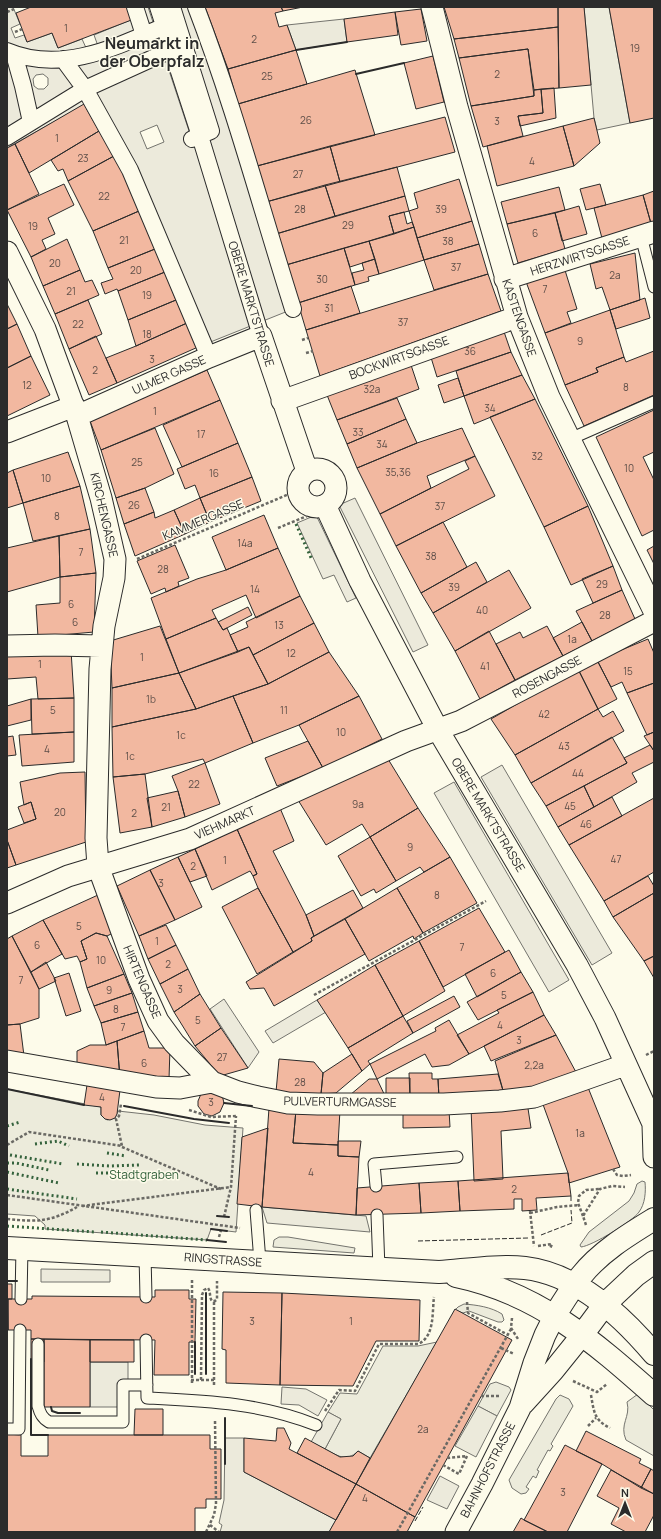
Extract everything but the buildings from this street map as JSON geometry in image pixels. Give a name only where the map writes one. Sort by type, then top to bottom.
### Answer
[{"type":"main road","points":[[555,1315],[574,1285],[599,1257],[654,1219]]},
{"type":"main road","name":"RINGSTRASSE","points":[[14,1248],[439,1272],[485,1268],[525,1268],[548,1273],[574,1285],[605,1304],[654,1354]]},
{"type":"main road","points":[[582,1335],[605,1304],[636,1275],[654,1262]]},
{"type":"main road","name":"RINGSTRASSE","points":[[439,1272],[492,1286],[524,1298],[555,1315],[582,1335],[654,1395]]},
{"type":"street","points":[[155,30],[158,7]]},
{"type":"street","points":[[172,7],[212,131],[200,136]]},
{"type":"street","points":[[196,7],[232,107],[293,309]]},
{"type":"street","name":"KASTENGASSE","points":[[432,7],[457,107],[517,317],[549,397],[654,611]]},
{"type":"street","points":[[140,8],[155,30]]},
{"type":"street","points":[[10,53],[45,59],[63,59],[95,54],[155,30]]},
{"type":"street","name":"OBERE MARKTSTRASSE","points":[[155,30],[168,51],[200,136],[261,336],[307,471]]},
{"type":"street","points":[[7,137],[81,92],[168,51]]},
{"type":"street","points":[[10,53],[23,86],[31,122]]},
{"type":"street","points":[[63,59],[81,92],[130,170],[209,357]]},
{"type":"street","name":"HERZWIRTSGASSE","points":[[505,279],[648,234]]},
{"type":"street","name":"KIRCHENGASSE","points":[[7,252],[45,329],[75,411],[101,498],[112,542],[115,566],[102,646],[96,838],[98,866]]},
{"type":"street","name":"BOCKWIRTSGASSE","points":[[282,401],[517,317]]},
{"type":"street","name":"ULMER GASSE","points":[[7,432],[75,411],[261,336]]},
{"type":"street","points":[[319,468],[330,474],[334,479],[336,491],[330,501],[325,505],[313,506],[308,504],[299,496],[299,479],[307,471],[319,468]]},
{"type":"street","name":"OBERE MARKTSTRASSE","points":[[325,505],[360,580],[438,730],[577,965],[605,1018],[653,1125],[654,1157]]},
{"type":"street","name":"ROSENGASSE","points":[[438,730],[476,715],[654,621]]},
{"type":"street","points":[[7,646],[102,646]]},
{"type":"street","name":"VIEHMARKT","points":[[7,903],[68,876],[190,839],[406,741],[438,730]]},
{"type":"street","name":"HIRTENGASSE","points":[[98,866],[139,979],[155,1015],[174,1043],[212,1082]]},
{"type":"street","points":[[7,1061],[156,1087],[180,1088],[212,1082]]},
{"type":"street","name":"PULVERTURMGASSE","points":[[212,1082],[258,1098],[288,1103],[444,1104],[500,1101],[534,1097],[625,1065]]},
{"type":"street","name":"BAHNHOFSTRASSE","points":[[456,1532],[520,1408],[534,1363],[555,1315]]},
{"type":"street","name":"BAHNHOFSTRASSE","points":[[520,1408],[553,1371],[582,1335]]},
{"type":"lane","points":[[648,234],[654,287]]},
{"type":"lane","points":[[570,439],[654,402]]},
{"type":"lane","points":[[376,1186],[374,1164],[457,1157]]},
{"type":"lane","points":[[256,1210],[260,1262]]},
{"type":"lane","points":[[377,1215],[379,1269]]},
{"type":"lane","points":[[14,1248],[21,1298]]},
{"type":"lane","points":[[145,1255],[146,1297]]},
{"type":"lane","points":[[7,1429],[19,1429],[20,1330]]},
{"type":"lane","points":[[146,1340],[147,1398],[214,1402],[278,1412],[316,1425]]},
{"type":"lane","points":[[38,1344],[38,1406],[39,1413],[49,1422],[123,1422],[123,1385],[147,1385]]},
{"type":"path","points":[[7,12],[14,9]]},
{"type":"path","points":[[18,30],[22,29]]},
{"type":"path","points":[[302,340],[308,338]]},
{"type":"path","points":[[306,353],[312,351]]},
{"type":"path","name":"KAMMERGASSE","points":[[115,566],[136,559],[298,490]]},
{"type":"path","points":[[278,528],[305,517]]},
{"type":"path","points":[[314,995],[486,901]]},
{"type":"path","points":[[120,1110],[116,1119],[122,1146]]},
{"type":"path","points":[[224,1217],[231,1187],[235,1122]]},
{"type":"path","points":[[7,1145],[29,1132],[122,1146],[221,1189]]},
{"type":"path","points":[[613,1169],[617,1175],[620,1176],[631,1175]]},
{"type":"path","points":[[586,1225],[579,1205],[578,1197],[583,1192],[612,1186],[625,1187]]},
{"type":"path","points":[[7,1219],[34,1221],[51,1219],[58,1217],[78,1206],[231,1187]]},
{"type":"path","points":[[583,1216],[600,1189]]},
{"type":"path","points":[[7,1195],[258,1231]]},
{"type":"path","points":[[534,1246],[530,1212],[579,1205]]},
{"type":"path","points":[[206,1532],[214,1515],[216,1504],[214,1302],[217,1298],[217,1287]]},
{"type":"path","points":[[202,1380],[202,1300],[203,1292],[206,1289],[208,1288],[210,1291],[210,1299],[214,1302]]},
{"type":"path","points":[[192,1296],[192,1400]]},
{"type":"path","points":[[316,1425],[339,1390],[355,1391],[379,1344],[418,1344],[423,1342],[428,1336],[431,1328],[434,1297]]},
{"type":"path","points":[[467,1301],[468,1313],[508,1335]]},
{"type":"path","points":[[513,1315],[511,1324],[519,1341]]},
{"type":"path","points":[[397,1532],[512,1328]]},
{"type":"path","points":[[501,1348],[516,1355]]},
{"type":"path","points":[[570,1379],[597,1392]]},
{"type":"path","points":[[192,1380],[214,1380]]},
{"type":"path","points":[[481,1396],[500,1397],[503,1392]]},
{"type":"path","points":[[591,1395],[596,1418],[603,1425],[610,1428]]},
{"type":"path","points":[[588,1426],[596,1418]]},
{"type":"path","points":[[443,1466],[459,1474],[467,1456],[447,1458]]},
{"type":"path","points":[[210,1525],[220,1532]]},
{"type":"green space","points":[[584,7],[609,7],[630,123],[597,130],[594,118]]},
{"type":"green space","name":"Stadtgraben","points":[[7,1089],[101,1107],[101,1115],[107,1120],[115,1118],[118,1111],[154,1115],[205,1125],[243,1128],[236,1232],[211,1229],[207,1240],[45,1229],[45,1225],[35,1216],[7,1214]]},
{"type":"green space","points":[[642,1181],[645,1182],[645,1194],[643,1205],[639,1212],[629,1221],[612,1232],[586,1246],[581,1247],[580,1245],[589,1232],[629,1201],[637,1184]]},
{"type":"green space","points":[[279,1237],[288,1237],[355,1248],[354,1253],[273,1247],[274,1240]]},
{"type":"green space","points":[[464,1304],[489,1308],[502,1314],[504,1320],[502,1322],[498,1322],[469,1311],[463,1313],[455,1310]]},
{"type":"green space","points":[[437,1342],[370,1458],[358,1451],[349,1457],[342,1457],[325,1449],[341,1419],[328,1412],[340,1393],[357,1394],[383,1346],[418,1346]]},
{"type":"green space","points":[[496,1382],[509,1387],[511,1390],[497,1416],[478,1406],[490,1384]]},
{"type":"green space","points":[[638,1394],[654,1410],[654,1456],[626,1440],[624,1434],[624,1425],[628,1412],[627,1402]]},
{"type":"green space","points":[[560,1395],[569,1399],[573,1406],[551,1444],[553,1446],[550,1451],[548,1450],[537,1470],[539,1471],[536,1478],[533,1476],[526,1487],[529,1489],[526,1493],[521,1494],[512,1488],[509,1480],[556,1399]]},
{"type":"shaded area","points":[[7,7],[13,7],[20,24],[11,28],[15,38],[24,35],[27,42],[52,33],[58,48],[82,39],[87,50],[98,46],[94,35],[133,19],[129,7],[148,7],[192,140],[172,7],[205,7],[228,69],[257,165],[293,309],[198,347],[124,173],[84,105],[7,148]],"holes":[[[43,74],[48,78],[48,85],[44,89],[38,89],[34,86],[33,79],[36,75]],[[157,125],[164,142],[147,149],[140,132]]]},
{"type":"shaded area","points":[[344,19],[347,42],[296,50],[287,25]]},
{"type":"shaded area","points":[[355,498],[428,645],[413,652],[339,505]]},
{"type":"shaded area","points":[[316,515],[356,598],[347,602],[334,575],[323,579],[297,523]]},
{"type":"shaded area","points":[[502,765],[612,953],[592,965],[481,777]]},
{"type":"shaded area","points":[[454,782],[569,980],[549,992],[434,793]]},
{"type":"shaded area","points":[[224,999],[259,1052],[248,1068],[210,1009]]},
{"type":"shaded area","points":[[317,1000],[326,1012],[273,1043],[265,1031]]},
{"type":"shaded area","points":[[262,1207],[366,1216],[370,1232],[267,1223]]},
{"type":"shaded area","points":[[41,1269],[110,1270],[110,1282],[41,1282]]},
{"type":"shaded area","points":[[90,1362],[128,1362],[128,1407],[90,1407]]},
{"type":"shaded area","points":[[282,1387],[306,1389],[327,1400],[318,1416],[299,1405],[281,1404]]},
{"type":"shaded area","points":[[478,1406],[497,1416],[476,1457],[455,1446]]},
{"type":"shaded area","points":[[328,1412],[341,1419],[325,1449],[311,1442]]},
{"type":"shaded area","points":[[225,1438],[244,1438],[244,1472],[336,1520],[329,1532],[220,1532],[222,1525],[219,1523],[224,1500]]},
{"type":"shaded area","points":[[440,1476],[459,1486],[447,1509],[427,1500]]},
{"type":"hedge","points":[[296,524],[312,560]]},
{"type":"hedge","points":[[7,1126],[20,1122]]},
{"type":"hedge","points":[[35,1144],[58,1141],[69,1146]]},
{"type":"hedge","points":[[107,1153],[126,1156]]},
{"type":"hedge","points":[[10,1155],[63,1164]]},
{"type":"hedge","points":[[7,1163],[16,1163],[49,1170]]},
{"type":"hedge","points":[[77,1164],[109,1166],[140,1165]]},
{"type":"hedge","points":[[7,1172],[59,1183]]},
{"type":"hedge","points":[[96,1173],[141,1173]]},
{"type":"hedge","points":[[7,1189],[77,1199]]},
{"type":"hedge","points":[[7,1226],[95,1232]]},
{"type":"hedge","points":[[101,1232],[207,1240]]},
{"type":"fence","points":[[571,1196],[571,1201]]},
{"type":"fence","points":[[541,1235],[572,1223],[571,1210]]},
{"type":"fence","points":[[418,1241],[528,1238]]},
{"type":"fence","points":[[415,1521],[423,1507]]},
{"type":"wall","points":[[296,50],[347,42]]},
{"type":"wall","points":[[356,74],[404,63]]},
{"type":"wall","points":[[7,1089],[84,1105]]},
{"type":"wall","points":[[224,1103],[252,1106]]},
{"type":"wall","points":[[124,1106],[194,1119],[229,1123]]},
{"type":"wall","points":[[217,1216],[229,1217]]},
{"type":"wall","points":[[211,1229],[227,1231]]},
{"type":"wall","points":[[207,1240],[226,1242]]},
{"type":"wall","points":[[7,1281],[17,1281]]},
{"type":"wall","points":[[206,1293],[206,1374]]},
{"type":"wall","points":[[195,1342],[195,1374]]},
{"type":"wall","points":[[31,1359],[31,1435],[48,1435]]},
{"type":"wall","points":[[51,1407],[52,1411],[58,1413],[80,1413]]},
{"type":"wall","points":[[225,1418],[225,1464]]},
{"type":"district","name":"Neumarkt in der Oberpfalz","points":[[152,52]]}]
